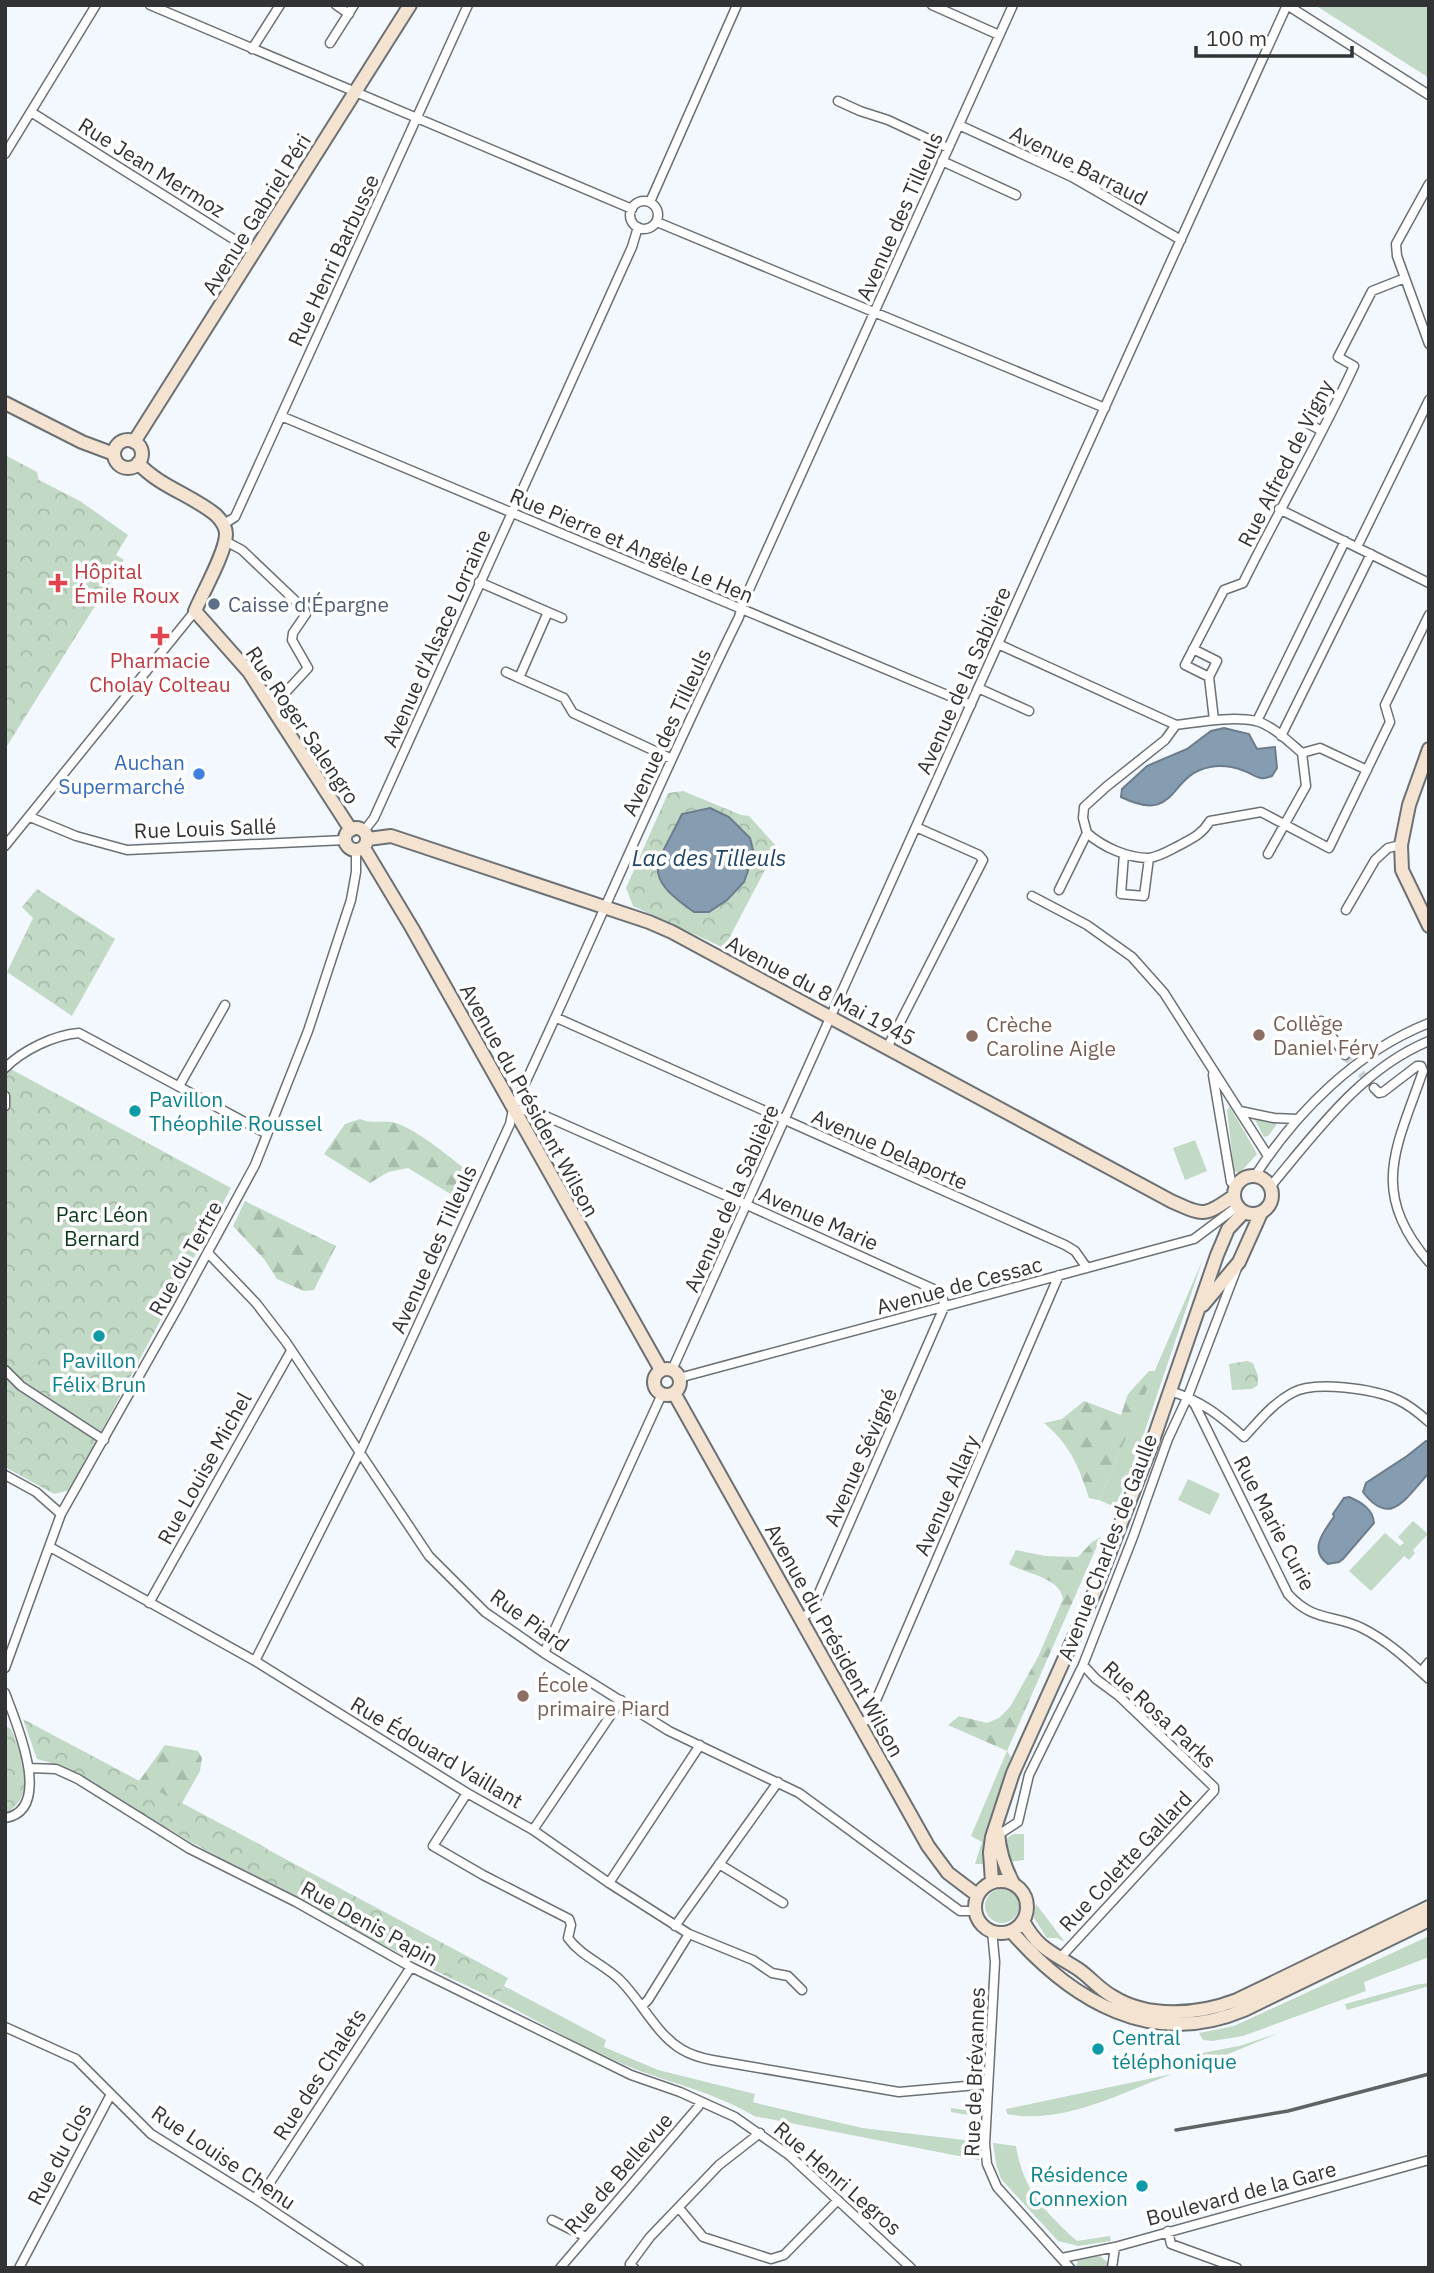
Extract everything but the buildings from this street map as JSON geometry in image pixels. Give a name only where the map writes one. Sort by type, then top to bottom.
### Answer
[{"type":"street","points":[[5,154],[96,5]]},
{"type":"street","points":[[150,5],[632,209]]},
{"type":"street","points":[[252,49],[280,5]]},
{"type":"street","points":[[336,5],[349,14]]},
{"type":"street","points":[[330,43],[354,5]]},
{"type":"street","name":"Avenue Gabriel Péri","points":[[134,442],[410,5]]},
{"type":"street","name":"Rue Henri Barbusse","points":[[224,524],[235,517],[468,5]]},
{"type":"street","points":[[650,202],[737,5]]},
{"type":"street","points":[[932,5],[999,36]]},
{"type":"street","name":"Avenue des Tilleuls","points":[[255,1661],[360,1452],[1013,5]]},
{"type":"street","points":[[1287,5],[1429,95]]},
{"type":"street","name":"Avenue de la Sablière","points":[[671,1373],[1287,5]]},
{"type":"street","points":[[838,101],[888,120],[948,148]]},
{"type":"street","name":"Rue Jean Mermoz","points":[[31,112],[254,252]]},
{"type":"street","name":"Avenue Barraud","points":[[959,125],[1072,177],[1181,240]]},
{"type":"street","points":[[942,161],[1016,195]]},
{"type":"street","points":[[1429,184],[1396,244],[1397,256],[1425,324],[1429,344]]},
{"type":"street","points":[[642,201],[650,202],[658,213],[657,222],[650,227],[638,227],[631,217],[632,209],[642,201]]},
{"type":"street","points":[[657,222],[1105,408]]},
{"type":"street","name":"Avenue d'Alsace Lorraine","points":[[358,840],[374,818],[632,247],[638,227]]},
{"type":"street","name":"Rue Alfred de Vigny","points":[[1195,645],[1224,590],[1243,583],[1279,509],[1322,431],[1354,366],[1338,358],[1372,290],[1405,278]]},
{"type":"street","points":[[1357,547],[1429,400]]},
{"type":"street","points":[[5,403],[75,439],[114,454]]},
{"type":"street","name":"Rue Pierre et Angèle Le Hen","points":[[281,416],[971,705]]},
{"type":"street","points":[[1305,422],[1322,431]]},
{"type":"street","points":[[121,442],[134,442],[141,452],[138,463],[131,468],[122,466],[116,461],[114,454],[121,442]]},
{"type":"street","points":[[5,846],[195,611],[218,563],[225,541],[224,524],[218,517],[171,489],[138,463]]},
{"type":"street","points":[[1279,509],[1429,583]]},
{"type":"street","points":[[225,541],[242,550],[304,609],[306,614],[293,633],[292,640],[308,668],[272,706]]},
{"type":"street","points":[[1257,721],[1345,541]]},
{"type":"street","points":[[1281,736],[1371,554]]},
{"type":"street","points":[[479,582],[562,618]]},
{"type":"street","name":"Rue Roger Salengro","points":[[195,611],[249,673],[358,840]]},
{"type":"street","points":[[519,678],[548,612]]},
{"type":"street","points":[[1176,725],[1164,740],[1084,807],[1083,818],[1087,833],[1098,842],[1124,854],[1149,858],[1194,838],[1202,833],[1210,821],[1261,812],[1329,848],[1390,722],[1385,705],[1429,615]]},
{"type":"street","points":[[998,644],[1176,725],[1214,720],[1257,721],[1281,736],[1302,753],[1306,786],[1268,855]]},
{"type":"street","points":[[1209,677],[1185,665],[1195,645],[1216,661],[1209,677],[1214,720]]},
{"type":"street","points":[[506,672],[564,698],[573,713],[672,759]]},
{"type":"street","points":[[978,688],[1029,711]]},
{"type":"street","points":[[1302,753],[1320,748],[1367,770]]},
{"type":"street","points":[[1429,749],[1409,805],[1401,845],[1402,870],[1429,926]]},
{"type":"street","name":"Rue Louis Sallé","points":[[30,817],[76,836],[127,850],[358,840]]},
{"type":"street","points":[[887,1048],[983,860],[979,855],[916,827]]},
{"type":"street","points":[[1059,890],[1087,833]]},
{"type":"street","name":"Avenue du 8 Mai 1945","points":[[358,840],[391,836],[606,907],[672,932],[1061,1140],[1069,1147],[1196,1212],[1208,1213],[1238,1200]]},
{"type":"street","name":"Avenue du Président Wilson","points":[[358,840],[391,892],[513,1109],[671,1373]]},
{"type":"street","name":"Rue du Tertre","points":[[5,1668],[61,1514],[255,1165],[308,1031],[351,900],[358,840]]},
{"type":"street","points":[[1346,910],[1375,860],[1388,848],[1401,845]]},
{"type":"street","points":[[1124,854],[1121,894],[1144,896],[1149,858]]},
{"type":"street","points":[[1032,896],[1087,925],[1132,957],[1164,993],[1268,1156]]},
{"type":"street","points":[[179,1086],[225,1005]]},
{"type":"street","name":"Avenue Delaporte","points":[[557,1018],[1065,1245],[1080,1255],[1087,1268]]},
{"type":"street","points":[[1321,1021],[1345,1055]]},
{"type":"street","points":[[1255,1176],[1297,1118],[1362,1059],[1429,1023]]},
{"type":"street","points":[[5,1068],[18,1054],[69,1033],[79,1032],[267,1134]]},
{"type":"street","points":[[1270,1187],[1359,1086],[1393,1059],[1429,1041]]},
{"type":"street","points":[[1374,1088],[1383,1092],[1417,1066],[1421,1066],[1423,1071],[1396,1151],[1391,1181],[1399,1212],[1409,1233],[1429,1262]]},
{"type":"street","points":[[1213,1072],[1231,1182],[1238,1200],[1249,1214],[1266,1210],[1272,1199],[1267,1181],[1255,1176],[1242,1179],[1238,1200]]},
{"type":"street","points":[[5,1096],[5,1106]]},
{"type":"street","name":"Avenue Marie","points":[[513,1109],[534,1111],[747,1205],[940,1293],[946,1306]]},
{"type":"street","points":[[1240,1111],[1275,1118],[1297,1118]]},
{"type":"street","name":"Avenue de Cessac","points":[[671,1373],[946,1306],[1194,1239],[1238,1200]]},
{"type":"street","name":"Avenue Charles de Gaulle","points":[[992,1882],[990,1852],[998,1817],[1013,1773],[1094,1593],[1238,1200]]},
{"type":"street","name":"Avenue Charles de Gaulle","points":[[998,1835],[1018,1822],[1030,1775],[1083,1665],[1168,1439],[1188,1396],[1239,1262],[1261,1213]]},
{"type":"street","name":"Rue Piard","points":[[208,1253],[256,1303],[429,1556],[485,1612],[544,1653],[669,1731],[799,1793],[960,1911],[975,1911]]},
{"type":"street","name":"Avenue Charles de Gaulle","points":[[1196,1314],[1239,1262]]},
{"type":"street","name":"Avenue Allary","points":[[860,1724],[868,1720],[1059,1275]]},
{"type":"street","name":"Avenue Sévigné","points":[[801,1619],[811,1611],[946,1306]]},
{"type":"street","name":"Rue Louise Michel","points":[[149,1603],[291,1351]]},
{"type":"street","points":[[5,1370],[21,1387],[104,1440]]},
{"type":"street","points":[[544,1653],[668,1393],[679,1386],[671,1373],[654,1380],[656,1388],[668,1393]]},
{"type":"street","points":[[1170,1391],[1188,1396],[1214,1410],[1244,1437],[1268,1410],[1294,1391],[1327,1385],[1398,1399],[1429,1422]]},
{"type":"street","name":"Avenue du Président Wilson","points":[[668,1393],[801,1619],[928,1846],[948,1873],[977,1895]]},
{"type":"street","name":"Rue Marie Curie","points":[[1188,1396],[1195,1405],[1288,1594],[1307,1612],[1358,1626],[1389,1644],[1429,1679]]},
{"type":"street","points":[[5,1475],[36,1492],[61,1514]]},
{"type":"street","name":"Rue Édouard Vaillant","points":[[50,1547],[255,1661],[467,1793],[533,1830],[675,1926],[753,1960],[772,1973],[788,1976],[802,1990]]},
{"type":"street","points":[[1429,1662],[1425,1667],[1429,1671]]},
{"type":"street","name":"Rue Rosa Parks","points":[[1083,1665],[1214,1787]]},
{"type":"street","points":[[5,1693],[30,1768],[27,1801],[10,1817],[5,1818]]},
{"type":"street","points":[[533,1830],[621,1700]]},
{"type":"street","points":[[609,1883],[700,1745]]},
{"type":"street","name":"Rue Denis Papin","points":[[30,1768],[56,1769],[78,1779],[190,1849],[296,1902],[411,1967],[631,2075],[700,2101]]},
{"type":"street","points":[[675,1926],[778,1782]]},
{"type":"street","name":"Rue Colette Gallard","points":[[1060,1958],[1214,1791],[1214,1787]]},
{"type":"street","points":[[467,1793],[433,1846],[569,1919],[568,1938],[574,1946],[618,1978],[679,2049],[693,2056],[712,2060],[899,2092],[988,2084]]},
{"type":"street","name":"Avenue Charles de Gaulle","points":[[998,1817],[998,1835],[1004,1867],[1013,1883]]},
{"type":"street","points":[[719,1864],[783,1903]]},
{"type":"street","points":[[1002,1880],[1013,1883],[1022,1890],[1027,1901],[1023,1921],[1010,1931],[992,1931],[978,1920],[975,1911],[977,1895],[992,1882],[1002,1880]]},
{"type":"street","points":[[1023,1921],[1039,1945],[1084,1973],[1112,1996],[1158,2011],[1194,2012],[1237,2000],[1429,1907]]},
{"type":"street","points":[[1010,1931],[1057,1975],[1111,2010],[1153,2023],[1187,2024],[1238,2012],[1429,1920]]},
{"type":"street","name":"Rue de Brévannes","points":[[992,1931],[995,1962],[985,2144],[991,2176],[997,2187],[1070,2268]]},
{"type":"street","points":[[643,2005],[689,1934]]},
{"type":"street","name":"Rue des Chalets","points":[[254,2198],[267,2187],[411,1967]]},
{"type":"street","name":"Rue Louise Chenu","points":[[6,2029],[76,2059],[151,2134],[254,2198],[354,2266]]},
{"type":"street","name":"Rue du Clos","points":[[19,2268],[111,2094]]},
{"type":"street","name":"Rue Henri Legros","points":[[700,2101],[735,2117],[789,2155],[911,2268]]},
{"type":"street","name":"Rue de Bellevue","points":[[560,2268],[698,2107],[700,2101]]},
{"type":"street","points":[[634,2268],[630,2264],[650,2236],[719,2165],[760,2133]]},
{"type":"street","name":"Boulevard de la Gare","points":[[1062,2258],[1115,2247],[1429,2160]]},
{"type":"street","points":[[679,2208],[703,2237],[771,2259],[784,2255],[838,2200]]},
{"type":"street","points":[[552,2220],[586,2237]]},
{"type":"street","points":[[1168,2231],[1171,2244],[1237,2268]]},
{"type":"street","points":[[1112,2268],[1115,2247]]},
{"type":"green space","points":[[1315,5],[1429,5],[1429,78]]},
{"type":"green space","name":"Hôpital Émile Roux","points":[[5,455],[37,472],[39,480],[80,501],[128,535],[116,555],[124,560],[5,749]]},
{"type":"green space","points":[[683,791],[749,816],[777,847],[724,948],[633,906],[626,888],[668,793]]},
{"type":"green space","points":[[37,889],[115,939],[72,1016],[7,972],[33,918],[22,907]]},
{"type":"green space","name":"Parc Léon Bernard","points":[[5,1066],[231,1188],[70,1490],[54,1494],[5,1467]]},
{"type":"green space","points":[[1230,1107],[1257,1154],[1239,1174],[1234,1170],[1227,1110]]},
{"type":"green space","points":[[1254,1118],[1277,1124],[1268,1136],[1264,1137]]},
{"type":"green space","points":[[360,1119],[392,1122],[413,1131],[476,1177],[462,1201],[408,1168],[388,1172],[370,1183],[324,1154],[345,1124]]},
{"type":"green space","points":[[1195,1140],[1207,1171],[1185,1180],[1173,1148]]},
{"type":"green space","points":[[245,1201],[336,1246],[314,1290],[304,1291],[277,1279],[264,1259],[233,1226]]},
{"type":"green space","points":[[1203,1259],[1135,1460],[1115,1507],[1099,1500]]},
{"type":"green space","points":[[1247,1361],[1253,1363],[1258,1385],[1252,1389],[1232,1390],[1229,1364]]},
{"type":"green space","points":[[1149,1371],[1155,1371],[1099,1500],[1089,1498],[1072,1457],[1061,1440],[1044,1423],[1062,1419],[1084,1401],[1121,1415],[1128,1394]]},
{"type":"green space","points":[[1188,1479],[1220,1494],[1210,1515],[1178,1500]]},
{"type":"green space","points":[[1413,1521],[1428,1534],[1413,1550],[1415,1553],[1409,1560],[1404,1556],[1371,1591],[1349,1571],[1385,1533],[1400,1546],[1404,1543],[1398,1537]]},
{"type":"green space","points":[[1101,1537],[1007,1751],[948,1725],[959,1716],[987,1723],[999,1718],[1010,1707],[1038,1657],[1063,1599],[1061,1592],[1049,1581],[1009,1564],[1016,1550],[1045,1556],[1078,1557],[1092,1542]]},
{"type":"green space","points":[[23,1719],[508,1978],[497,2000],[269,1885],[97,1784],[37,1759]]},
{"type":"green space","points":[[5,1726],[11,1729],[25,1774],[23,1794],[8,1812],[5,1812]]},
{"type":"green space","points":[[165,1745],[198,1751],[202,1758],[200,1771],[182,1803],[268,1849],[194,1844],[70,1770],[77,1748],[139,1781]]},
{"type":"green space","points":[[1007,1751],[1011,1757],[986,1838],[983,1864],[975,1864],[982,1842],[971,1836]]},
{"type":"green space","points":[[1014,1834],[1024,1834],[1024,1860],[1006,1862],[1005,1842]]},
{"type":"green space","points":[[1002,1889],[1014,1894],[1019,1906],[1014,1918],[1002,1923],[990,1918],[985,1906],[990,1894]]},
{"type":"green space","points":[[1036,1904],[1065,1942],[1057,1938],[1047,1938],[1034,1918]]},
{"type":"green space","points":[[1429,1936],[1429,1957],[1364,1982],[1366,1991],[1243,2036],[1212,2041],[1203,2040],[1199,2033],[1234,2026]]},
{"type":"green space","points":[[1429,1983],[1429,1986],[1347,2010],[1345,2004],[1415,1985]]},
{"type":"green space","points":[[504,1986],[606,2040],[604,2047],[658,2070],[755,2094],[753,2102],[760,2104],[862,2128],[981,2142],[979,2160],[754,2116],[707,2094],[625,2065],[560,2034],[497,2000]]},
{"type":"green space","points":[[1279,2033],[1216,2059],[1198,2063],[1197,2054],[1239,2046]]},
{"type":"green space","points":[[1172,2074],[1112,2098],[1070,2111],[1028,2116],[1007,2114],[1006,2109]]},
{"type":"green space","points":[[965,2104],[977,2106],[980,2117],[951,2112],[951,2108],[965,2110]]},
{"type":"green space","points":[[993,2143],[1016,2146],[1024,2175],[1037,2199],[1077,2241],[1110,2236],[1111,2241],[1078,2246],[1058,2241],[1001,2179]]},
{"type":"green space","points":[[1100,2256],[1107,2262],[1108,2268],[1076,2267],[1078,2260]]},
{"type":"water","points":[[1224,728],[1249,734],[1257,749],[1275,747],[1277,768],[1272,776],[1260,778],[1242,770],[1214,766],[1196,772],[1186,779],[1163,802],[1153,805],[1140,804],[1121,797],[1122,789],[1147,766],[1187,749],[1211,731]]},
{"type":"water","name":"Lac des Tilleuls","points":[[710,808],[729,817],[750,838],[754,854],[744,882],[727,900],[709,912],[694,912],[665,887],[659,877],[658,868],[660,857],[682,814]]},
{"type":"water","points":[[1429,1441],[1429,1473],[1398,1505],[1390,1509],[1373,1503],[1363,1492],[1366,1483]]},
{"type":"water","points":[[1349,1497],[1369,1510],[1374,1523],[1343,1559],[1328,1564],[1319,1553],[1320,1540],[1334,1517],[1333,1514],[1344,1498]]},
{"type":"tunnel","points":[[1345,1055],[1374,1088]]},
{"type":"railway","points":[[1176,2130],[1288,2111],[1429,2074]]},
{"type":"place","name":"Hôpital Émile Roux","points":[[58,583]]},
{"type":"place","name":"Caisse d'Épargne","points":[[214,604]]},
{"type":"place","name":"Pharmacie Cholay Colteau","points":[[160,636]]},
{"type":"place","name":"Auchan Supermarché","points":[[199,774]]},
{"type":"place","name":"Collège Daniel Féry","points":[[1259,1035]]},
{"type":"place","name":"Crèche Caroline Aigle","points":[[972,1036]]},
{"type":"place","name":"Pavillon Théophile Roussel","points":[[135,1111]]},
{"type":"place","name":"Pavillon Félix Brun","points":[[99,1336]]},
{"type":"place","name":"École primaire Piard","points":[[523,1696]]},
{"type":"place","name":"Central téléphonique","points":[[1098,2049]]},
{"type":"place","name":"Résidence Connexion","points":[[1142,2186]]}]
